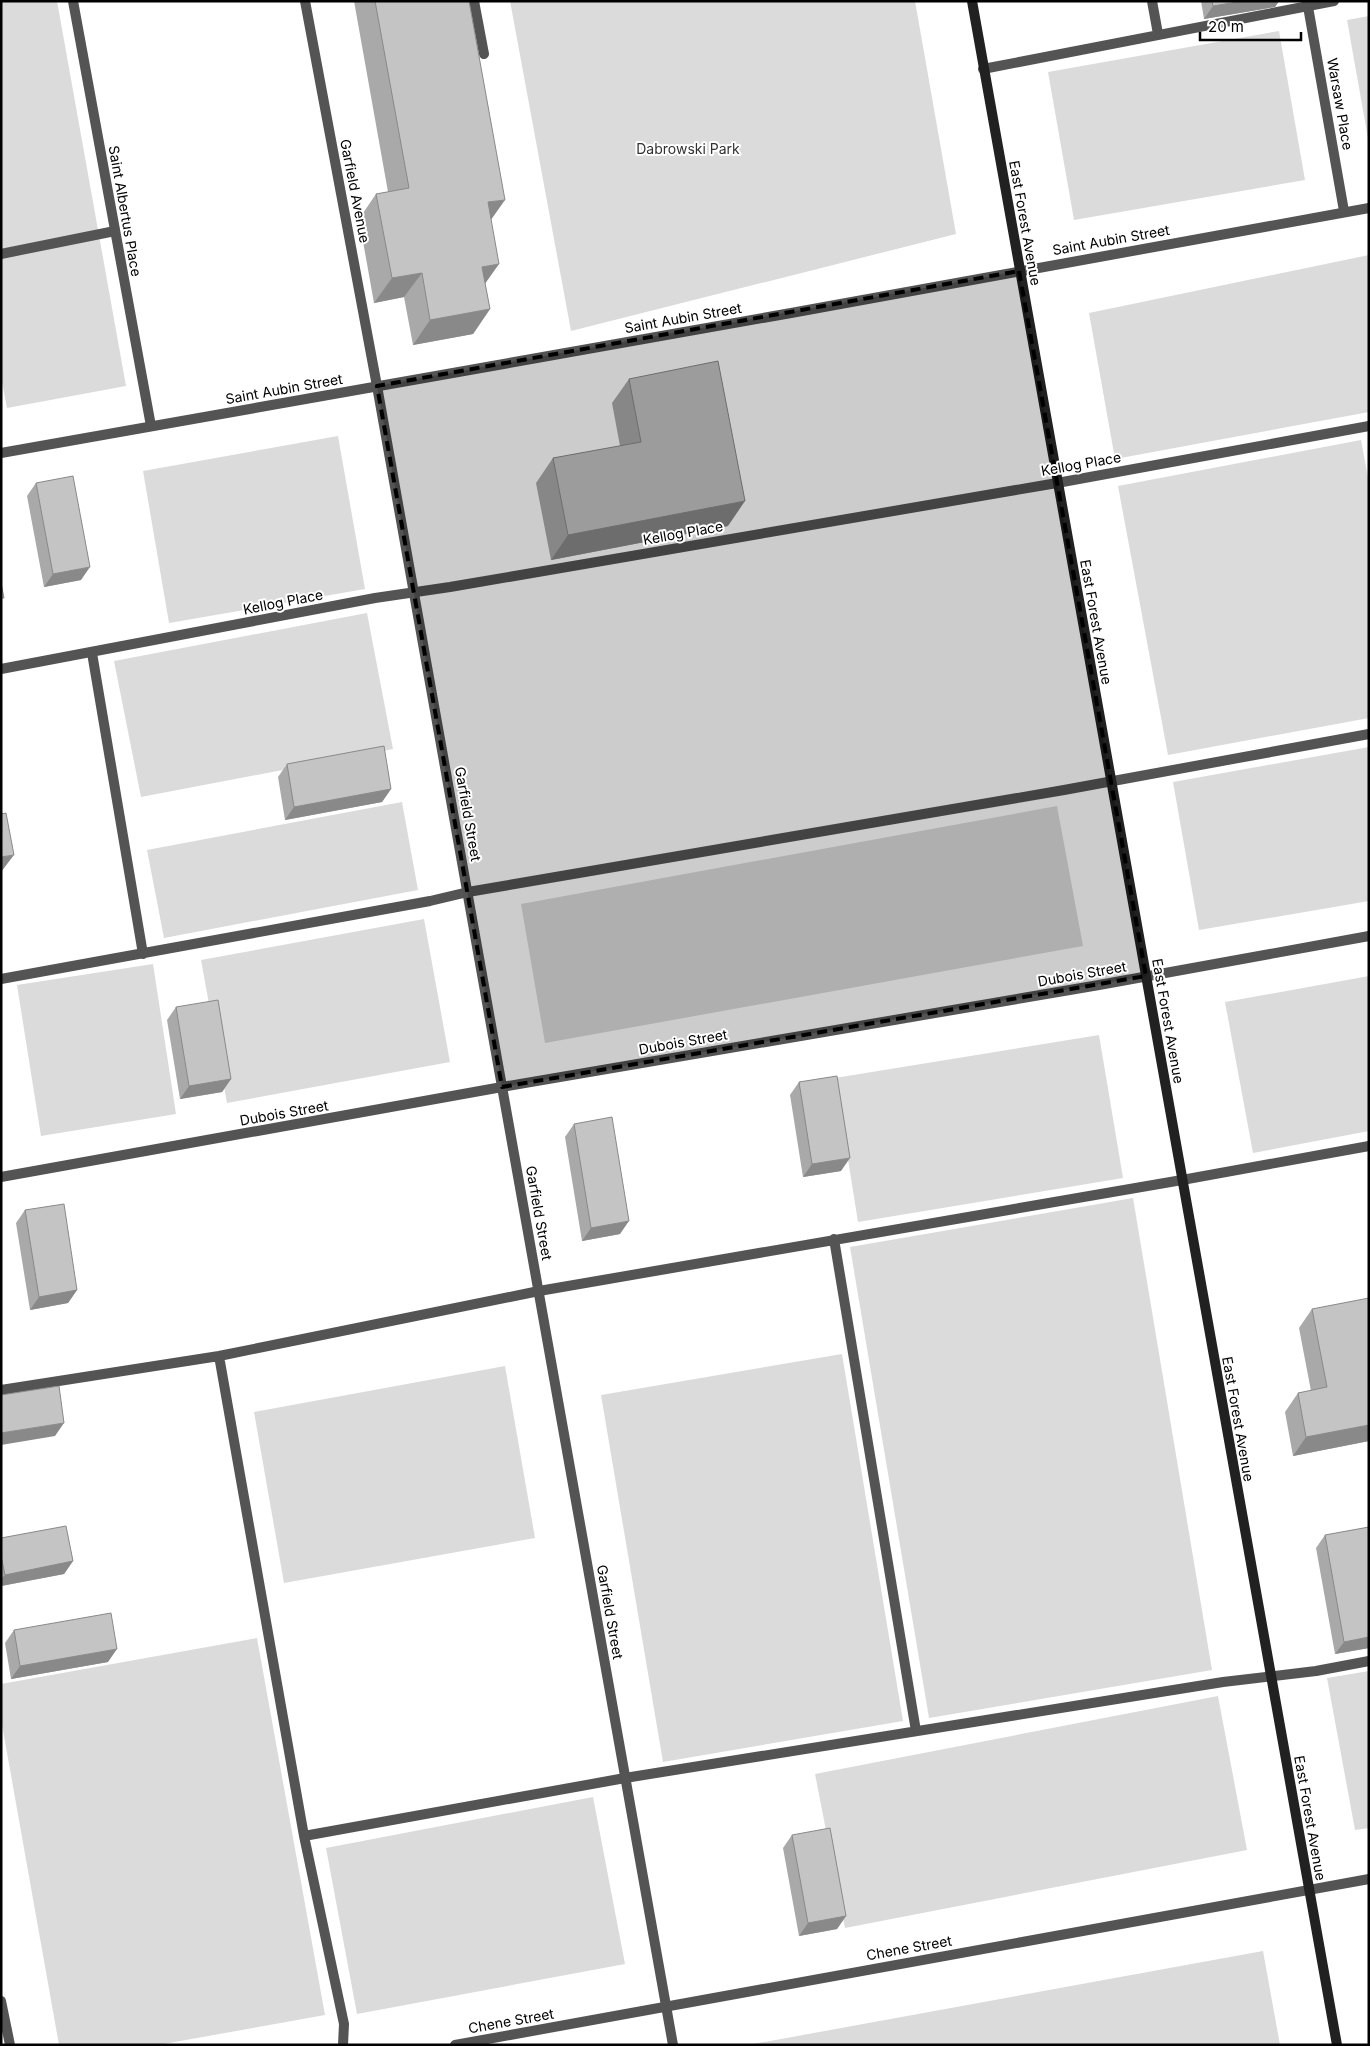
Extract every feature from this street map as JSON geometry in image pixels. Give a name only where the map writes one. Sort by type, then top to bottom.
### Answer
[{"type":"main road","name":"East Forest Avenue","points":[[972,1],[1337,2045]]},
{"type":"street","name":"Saint Albertus Place","points":[[73,1],[151,426]]},
{"type":"street","name":"Garfield Avenue","points":[[306,1],[377,386]]},
{"type":"street","points":[[474,1],[484,54]]},
{"type":"street","points":[[1152,1],[1158,34]]},
{"type":"street","points":[[983,68],[1308,3],[1334,1]]},
{"type":"street","name":"Warsaw Place","points":[[1308,3],[1344,211]]},
{"type":"street","name":"Saint Aubin Street","points":[[1,453],[1369,208]]},
{"type":"street","points":[[1,254],[115,231]]},
{"type":"street","name":"Garfield Street","points":[[377,386],[673,2045]]},
{"type":"street","name":"Kellog Place","points":[[1,669],[375,598],[1057,483],[1369,426]]},
{"type":"street","points":[[92,652],[144,954]]},
{"type":"street","points":[[1,979],[430,901],[468,892],[1111,781],[1369,734]]},
{"type":"street","name":"Dubois Street","points":[[1,1177],[502,1087],[1369,936]]},
{"type":"street","points":[[1,1390],[219,1356],[538,1291],[1369,1146]]},
{"type":"street","points":[[834,1240],[916,1731]]},
{"type":"street","points":[[219,1356],[304,1836],[344,2024],[343,2045]]},
{"type":"street","points":[[304,1836],[625,1778],[1223,1682],[1316,1671],[1369,1661]]},
{"type":"street","name":"Chene Street","points":[[455,2045],[1369,1879]]},
{"type":"street","points":[[1,2001],[10,2045]]},
{"type":"highlighted area","points":[[1019,271],[1146,976],[502,1087],[377,386]]},
{"type":"green space","points":[[1,1],[57,1],[126,386],[7,408],[1,377]]},
{"type":"green space","name":"Dabrowski Park","points":[[510,1],[915,1],[956,234],[571,331]]},
{"type":"green space","points":[[1369,16],[1369,144],[1347,20]]},
{"type":"green space","points":[[1279,31],[1305,180],[1074,220],[1048,72]]},
{"type":"green space","points":[[1369,255],[1369,412],[1115,459],[1089,313]]},
{"type":"green space","points":[[338,436],[365,589],[169,623],[143,471]]},
{"type":"green space","points":[[1361,440],[1369,483],[1369,718],[1168,755],[1118,486]]},
{"type":"green space","points":[[367,613],[393,749],[141,797],[114,661]]},
{"type":"green space","points":[[1369,747],[1369,901],[1199,930],[1173,782]]},
{"type":"green space","points":[[402,802],[418,890],[164,938],[147,850]]},
{"type":"green space","points":[[1057,806],[1083,946],[545,1043],[521,904]]},
{"type":"green space","points":[[424,919],[450,1062],[227,1103],[201,960]]},
{"type":"green space","points":[[153,964],[176,1114],[41,1136],[17,985]]},
{"type":"green space","points":[[1369,976],[1369,1131],[1253,1153],[1225,1002]]},
{"type":"green space","points":[[1099,1035],[1123,1178],[858,1222],[835,1078]]},
{"type":"green space","points":[[1133,1198],[1212,1670],[929,1718],[850,1247]]},
{"type":"green space","points":[[842,1354],[903,1721],[663,1762],[601,1395]]},
{"type":"green space","points":[[505,1366],[535,1538],[284,1583],[254,1412]]},
{"type":"green space","points":[[257,1638],[325,2015],[158,2045],[59,2045],[1,1719],[1,1684]]},
{"type":"green space","points":[[1369,1671],[1369,1828],[1355,1830],[1327,1678]]},
{"type":"green space","points":[[1218,1696],[1247,1850],[845,1928],[815,1774]]},
{"type":"green space","points":[[593,1797],[625,1964],[357,2014],[326,1848]]},
{"type":"green space","points":[[1263,1951],[1280,2045],[748,2045]]},
{"type":"building","points":[[375,1],[469,1],[505,200],[488,202],[499,264],[482,267],[490,309],[430,320],[422,273],[392,278],[376,194],[409,188]]},
{"type":"building","points":[[1212,1],[1243,1],[1213,6]]},
{"type":"building","points":[[718,361],[745,501],[568,535],[553,458],[641,442],[629,379]]},
{"type":"building","points":[[73,476],[90,567],[53,574],[36,483]]},
{"type":"building","points":[[1,583],[4,598],[1,598]]},
{"type":"building","points":[[384,746],[391,789],[294,807],[287,764]]},
{"type":"building","points":[[6,813],[14,855],[1,857],[1,814]]},
{"type":"building","points":[[218,1000],[231,1079],[189,1086],[176,1007]]},
{"type":"building","points":[[837,1076],[850,1158],[812,1164],[799,1082]]},
{"type":"building","points":[[612,1117],[629,1221],[591,1228],[574,1124]]},
{"type":"building","points":[[64,1204],[77,1290],[39,1297],[25,1210]]},
{"type":"building","points":[[1369,1298],[1369,1425],[1306,1437],[1298,1393],[1327,1387],[1312,1309]]},
{"type":"building","points":[[59,1386],[64,1423],[1,1433],[1,1395]]},
{"type":"building","points":[[66,1526],[73,1561],[5,1575],[1,1556],[1,1538]]},
{"type":"building","points":[[1369,1527],[1369,1637],[1344,1642],[1325,1535]]},
{"type":"building","points":[[111,1613],[117,1649],[20,1666],[14,1630]]},
{"type":"building","points":[[830,1828],[846,1916],[808,1923],[792,1835]]}]
